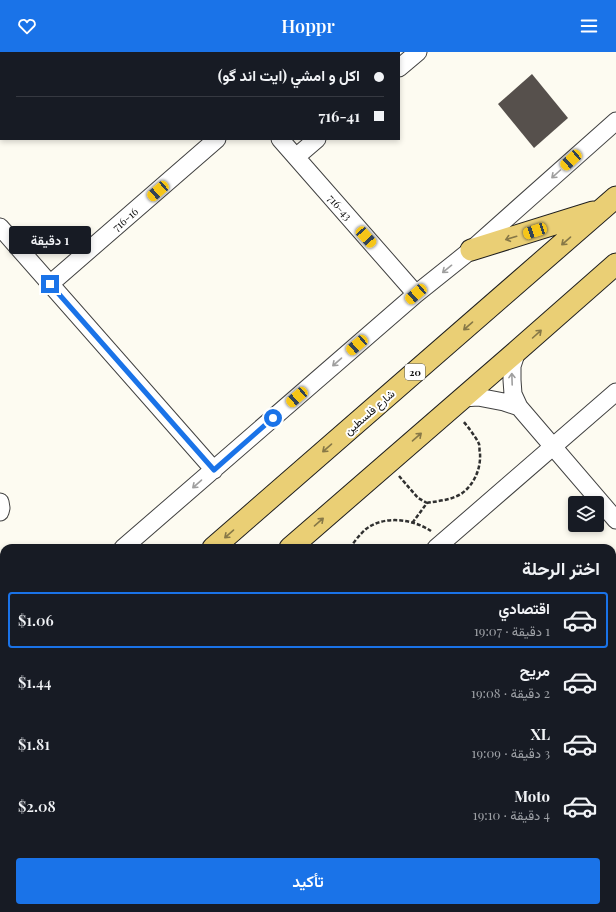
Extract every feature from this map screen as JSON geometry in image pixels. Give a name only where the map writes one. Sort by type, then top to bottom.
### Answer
[{"type":"main road","points":[[471,250],[509,239],[609,203]]},
{"type":"main road","name":"شارع فلسطين","points":[[218,544],[609,203]]},
{"type":"main road","points":[[295,544],[616,264]]},
{"type":"street","points":[[400,67],[418,52]]},
{"type":"street","points":[[128,544],[416,294],[471,250],[616,120]]},
{"type":"street","name":"716-16","points":[[50,284],[216,140]]},
{"type":"street","name":"716-43","points":[[281,140],[416,294]]},
{"type":"street","points":[[296,157],[316,140]]},
{"type":"street","points":[[0,227],[214,470]]},
{"type":"street","points":[[517,351],[512,366],[512,380],[513,394],[519,407],[616,520]]},
{"type":"street","points":[[441,544],[616,392]]},
{"type":"street","points":[[457,403],[478,396],[519,407]]},
{"type":"street","points":[[0,502],[0,512]]},
{"type":"path","points":[[388,463],[418,498],[427,503],[448,499],[460,494],[475,480],[479,469],[480,457],[479,444],[457,403]]},
{"type":"path","points":[[413,522],[427,503]]},
{"type":"path","points":[[354,544],[367,529],[374,525],[386,521],[402,520],[413,522],[430,530],[438,544]]},
{"type":"building","points":[[532,74],[568,118],[534,148],[498,104]]},
{"type":"route","points":[[50,284],[214,470],[273,418]]}]
